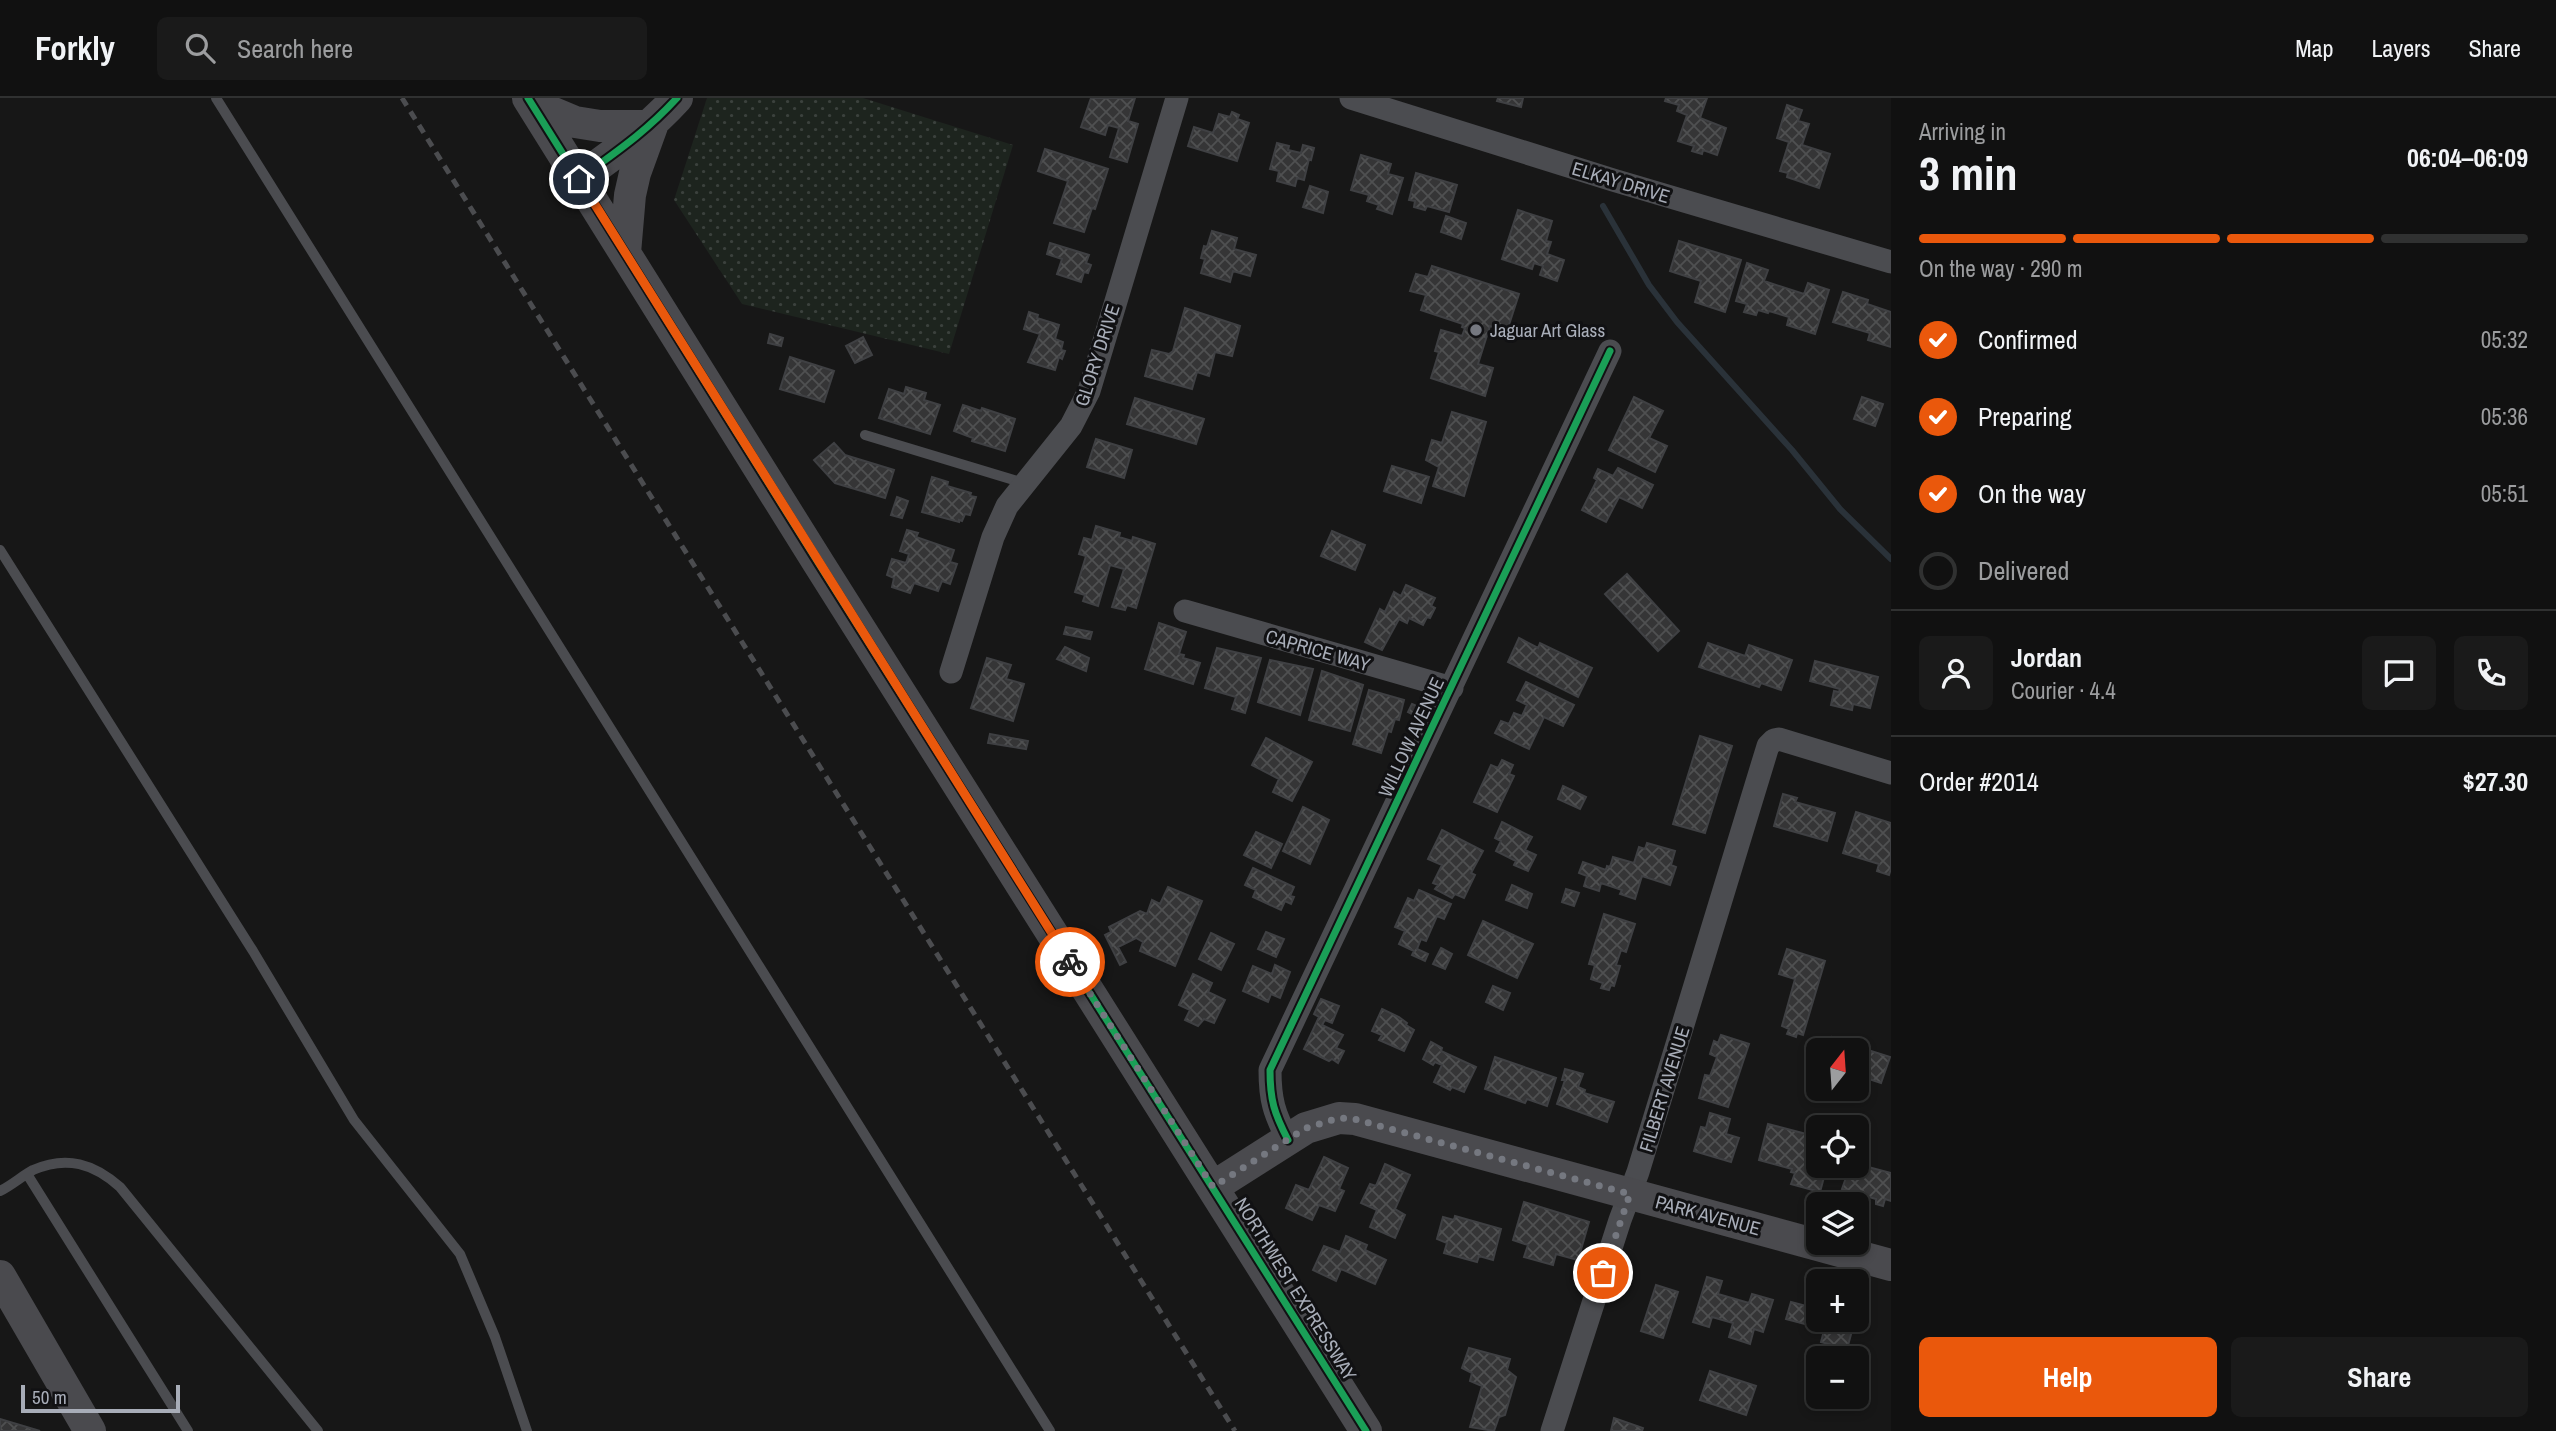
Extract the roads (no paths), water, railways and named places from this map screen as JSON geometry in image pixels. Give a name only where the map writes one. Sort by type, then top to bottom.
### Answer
[{"type":"main road","points":[[579,179],[652,125],[677,98]]},
{"type":"main road","points":[[530,101],[575,122],[600,126],[652,125]]},
{"type":"main road","name":"NORTHWEST EXPRESSWAY","points":[[530,101],[1366,1431]]},
{"type":"main road","points":[[625,253],[630,195],[652,125]]},
{"type":"main road","name":"PARK AVENUE","points":[[1213,1187],[1318,1123],[1339,1118],[1354,1119],[1891,1265]]},
{"type":"main road","points":[[0,1276],[90,1431]]},
{"type":"street","name":"GLORY DRIVE","points":[[951,672],[993,537],[1007,506],[1071,426],[1088,391],[1177,98]]},
{"type":"street","name":"ELKAY DRIVE","points":[[1351,98],[1613,180],[1891,262]]},
{"type":"street","name":"WILLOW AVENUE","points":[[1289,1140],[1274,1113],[1270,1094],[1270,1070],[1610,351]]},
{"type":"street","name":"CAPRICE WAY","points":[[1185,611],[1452,688]]},
{"type":"street","name":"FILBERT AVENUE","points":[[1552,1431],[1619,1220],[1630,1194],[1768,746],[1779,739],[1891,773]]},
{"type":"lane","points":[[216,98],[1050,1431]]},
{"type":"lane","points":[[865,435],[1024,483]]},
{"type":"lane","points":[[0,550],[253,951],[354,1120],[460,1254],[495,1337],[527,1431]]},
{"type":"lane","points":[[0,1191],[27,1174],[57,1162],[82,1164],[103,1172],[120,1187],[318,1431]]},
{"type":"lane","points":[[27,1174],[188,1431]]},
{"type":"waterway","points":[[1603,206],[1649,285],[1677,322],[1792,450],[1840,509],[1891,559]]},
{"type":"railway","points":[[402,98],[1235,1431]]},
{"type":"place","name":"Jaguar Art Glass","points":[[1476,330]]}]
